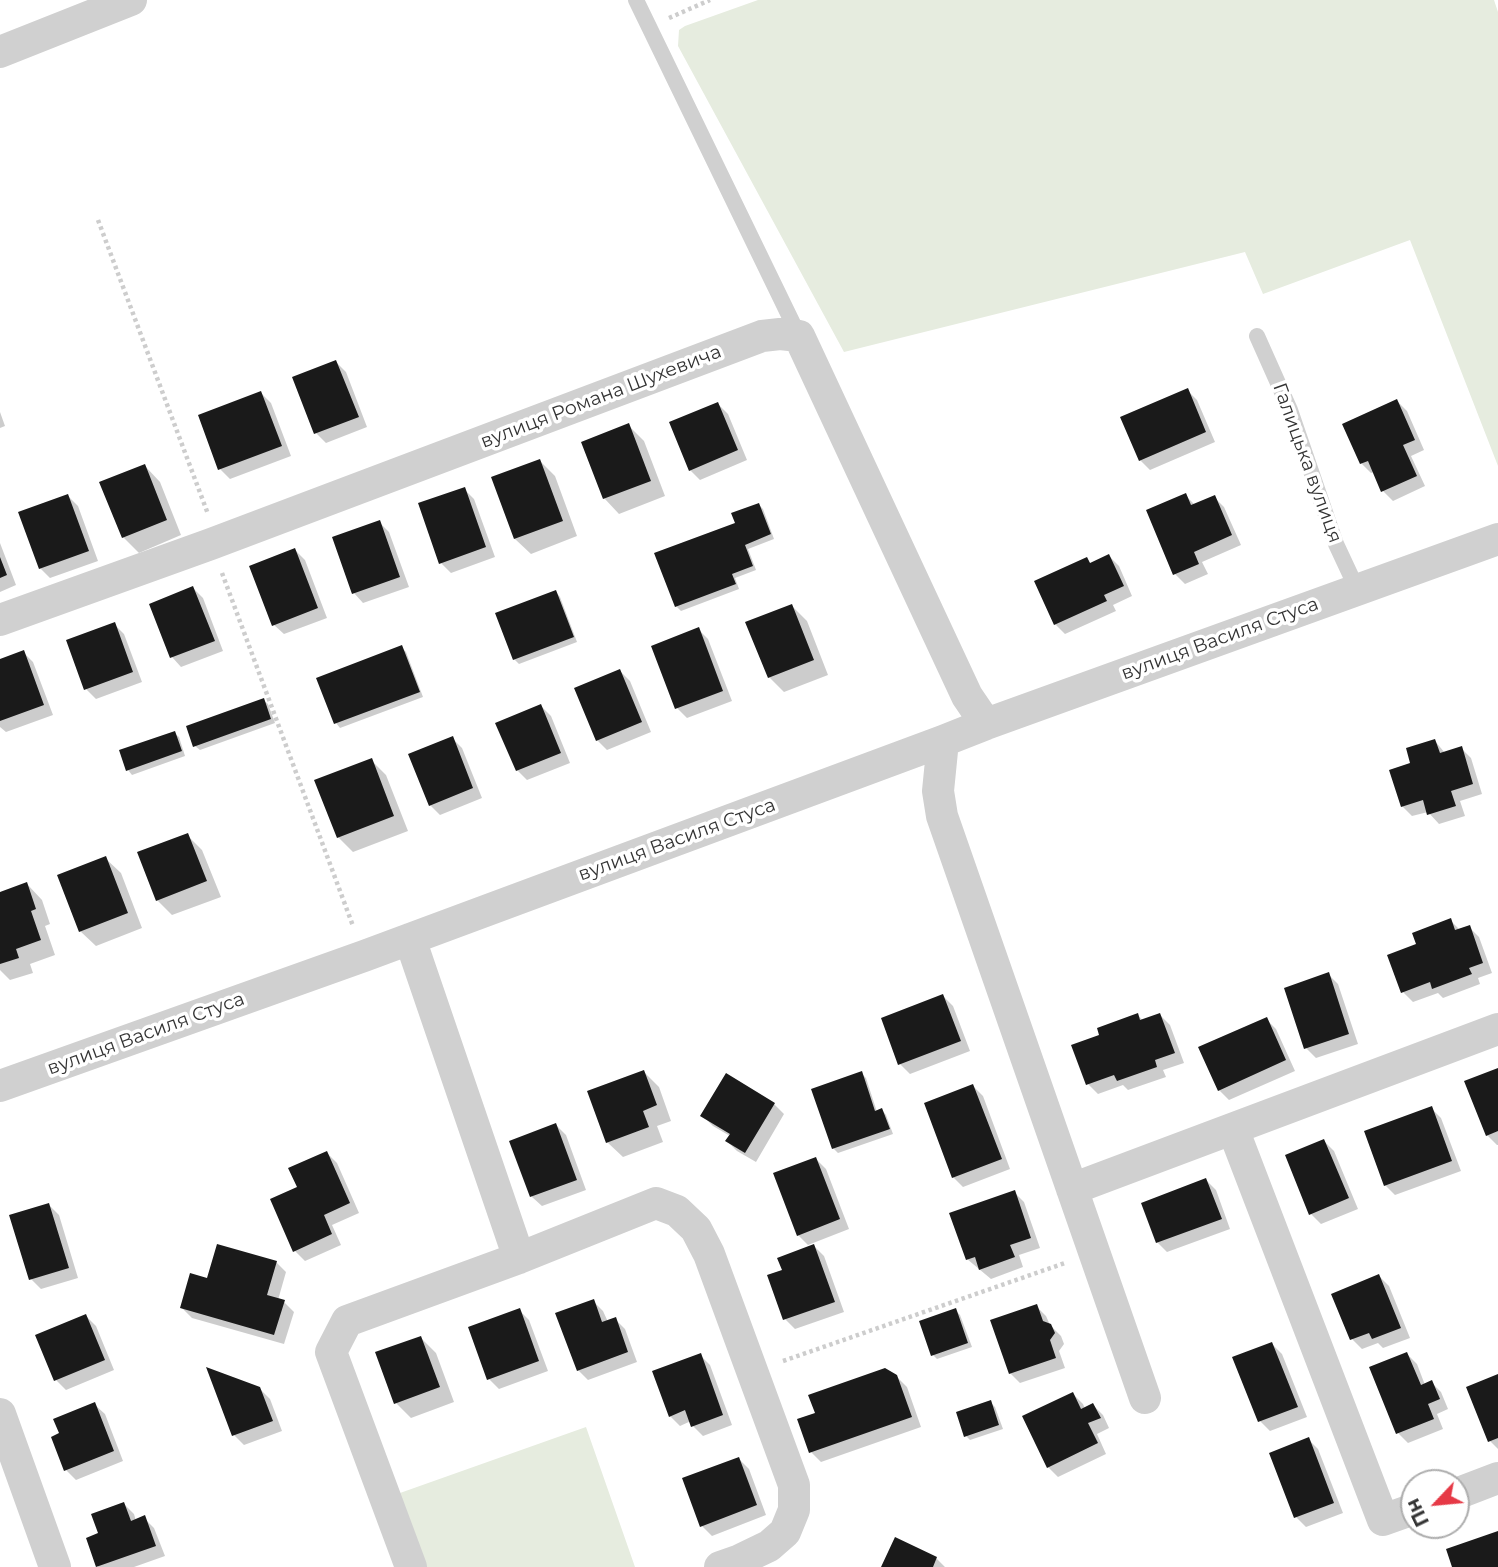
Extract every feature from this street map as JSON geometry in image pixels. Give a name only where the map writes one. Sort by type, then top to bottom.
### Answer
[{"type":"street","points":[[0,52],[131,0]]},
{"type":"street","name":"вулиця Романа Шухевича","points":[[0,620],[762,336],[799,336]]},
{"type":"street","points":[[799,336],[967,696],[986,724]]},
{"type":"street","name":"вулиця Василя Стуса","points":[[0,1086],[364,956],[986,724],[1498,539]]},
{"type":"street","points":[[943,741],[938,791],[942,816],[1145,1398]]},
{"type":"street","points":[[410,939],[519,1258]]},
{"type":"street","points":[[1072,1189],[1498,1029]]},
{"type":"street","points":[[1233,1129],[1383,1520],[1400,1514]]},
{"type":"street","points":[[411,1567],[331,1352],[347,1321],[519,1258],[656,1203],[677,1212],[696,1229],[709,1254],[794,1485],[794,1510],[785,1532],[769,1546],[720,1567]]},
{"type":"street","points":[[0,1414],[55,1567]]},
{"type":"street","points":[[1470,1489],[1498,1478]]},
{"type":"lane","points":[[636,0],[799,336]]},
{"type":"lane","name":"Галицька вулиця","points":[[1257,336],[1290,410],[1336,544],[1357,589]]},
{"type":"path","points":[[648,26],[710,0]]},
{"type":"path","points":[[98,220],[364,956]]},
{"type":"path","points":[[752,1371],[1094,1253]]},
{"type":"shaded area","points":[[758,0],[1494,0],[1498,12],[1498,466],[1410,240],[1263,294],[1245,252],[844,352],[678,46],[679,30],[685,26]]},
{"type":"shaded area","points":[[586,1427],[635,1567],[426,1567],[400,1493]]},
{"type":"building","points":[[336,360],[359,417],[314,434],[292,377]]},
{"type":"building","points":[[1188,388],[1206,432],[1139,461],[1120,417]]},
{"type":"building","points":[[261,391],[282,446],[218,470],[198,415]]},
{"type":"building","points":[[1397,399],[1415,440],[1403,445],[1417,476],[1381,492],[1368,461],[1360,464],[1342,424]]},
{"type":"building","points":[[718,402],[738,450],[689,471],[669,422]]},
{"type":"building","points":[[629,423],[651,481],[603,499],[581,442]]},
{"type":"building","points":[[540,459],[563,521],[514,539],[491,477]]},
{"type":"building","points":[[145,464],[167,520],[122,538],[99,482]]},
{"type":"building","points":[[465,487],[486,547],[439,564],[418,503]]},
{"type":"building","points":[[1186,493],[1191,505],[1215,495],[1232,535],[1194,552],[1199,564],[1173,575],[1146,510]]},
{"type":"building","points":[[68,494],[89,551],[39,569],[18,512]]},
{"type":"building","points":[[759,503],[771,534],[745,545],[753,566],[732,574],[736,584],[675,607],[654,553],[735,523],[731,513]]},
{"type":"building","points":[[380,520],[400,577],[352,594],[332,537]]},
{"type":"building","points":[[295,548],[318,608],[272,626],[249,566]]},
{"type":"building","points":[[1109,554],[1124,586],[1104,595],[1107,601],[1054,625],[1034,581],[1087,557],[1090,563]]},
{"type":"building","points":[[0,557],[7,575],[0,578]]},
{"type":"building","points":[[193,586],[215,641],[170,658],[149,604]]},
{"type":"building","points":[[556,590],[574,637],[513,660],[495,613]]},
{"type":"building","points":[[792,604],[814,660],[768,678],[745,622]]},
{"type":"building","points":[[115,622],[133,672],[84,690],[66,640]]},
{"type":"building","points":[[699,627],[723,691],[675,709],[651,646]]},
{"type":"building","points":[[402,645],[420,692],[334,724],[316,678]]},
{"type":"building","points":[[24,650],[44,705],[0,721],[0,659]]},
{"type":"building","points":[[620,669],[642,722],[596,741],[574,688]]},
{"type":"building","points":[[264,698],[271,719],[193,747],[186,726]]},
{"type":"building","points":[[541,704],[561,753],[516,771],[495,723]]},
{"type":"building","points":[[175,731],[182,751],[126,771],[119,750]]},
{"type":"building","points":[[453,736],[473,788],[429,806],[408,754]]},
{"type":"building","points":[[1435,739],[1440,753],[1462,746],[1473,784],[1451,791],[1456,806],[1427,815],[1423,800],[1401,807],[1389,770],[1410,763],[1406,748]]},
{"type":"building","points":[[372,758],[394,816],[337,838],[314,780]]},
{"type":"building","points":[[188,833],[207,881],[156,901],[137,852]]},
{"type":"building","points":[[106,856],[128,913],[79,932],[57,875]]},
{"type":"building","points":[[27,882],[36,909],[31,911],[41,940],[16,949],[19,958],[0,964],[0,892]]},
{"type":"building","points":[[1451,918],[1455,930],[1470,925],[1483,963],[1469,968],[1472,974],[1432,989],[1430,982],[1401,993],[1387,955],[1416,944],[1412,933]]},
{"type":"building","points":[[1329,972],[1349,1034],[1304,1049],[1284,988]]},
{"type":"building","points":[[943,994],[961,1041],[898,1065],[881,1018]]},
{"type":"building","points":[[1138,1013],[1140,1020],[1160,1013],[1175,1053],[1155,1060],[1157,1067],[1117,1081],[1114,1075],[1086,1085],[1071,1045],[1099,1035],[1097,1028]]},
{"type":"building","points":[[1267,1017],[1286,1060],[1218,1091],[1198,1047]]},
{"type":"building","points":[[1498,1068],[1498,1131],[1486,1136],[1464,1081]]},
{"type":"building","points":[[644,1070],[657,1105],[643,1111],[649,1127],[606,1143],[587,1091]]},
{"type":"building","points":[[862,1071],[875,1111],[882,1108],[890,1129],[832,1149],[811,1089]]},
{"type":"building","points":[[726,1073],[775,1103],[745,1153],[725,1141],[730,1134],[700,1116]]},
{"type":"building","points":[[973,1084],[1002,1159],[952,1178],[924,1103]]},
{"type":"building","points":[[1432,1106],[1452,1161],[1384,1186],[1364,1131]]},
{"type":"building","points":[[556,1123],[577,1180],[530,1197],[509,1141]]},
{"type":"building","points":[[1324,1139],[1349,1198],[1309,1215],[1285,1155]]},
{"type":"building","points":[[327,1151],[350,1203],[324,1215],[332,1234],[293,1252],[270,1199],[297,1187],[288,1168]]},
{"type":"building","points":[[816,1157],[840,1219],[797,1236],[773,1173]]},
{"type":"building","points":[[1206,1178],[1222,1219],[1156,1243],[1141,1203]]},
{"type":"building","points":[[1015,1190],[1031,1238],[1010,1245],[1015,1257],[979,1270],[975,1257],[966,1260],[949,1213]]},
{"type":"building","points":[[49,1203],[69,1268],[29,1280],[9,1215]]},
{"type":"building","points":[[217,1244],[277,1261],[267,1295],[285,1300],[274,1335],[180,1308],[190,1273],[207,1278]]},
{"type":"building","points":[[814,1244],[835,1302],[783,1320],[767,1275],[782,1270],[777,1258]]},
{"type":"building","points":[[1379,1274],[1401,1328],[1372,1339],[1369,1333],[1350,1340],[1331,1294]]},
{"type":"building","points":[[594,1299],[602,1322],[616,1317],[628,1352],[577,1371],[555,1313]]},
{"type":"building","points":[[1037,1304],[1043,1321],[1051,1324],[1055,1333],[1050,1340],[1056,1358],[1009,1374],[990,1320]]},
{"type":"building","points":[[520,1308],[539,1361],[487,1380],[468,1327]]},
{"type":"building","points":[[956,1308],[968,1343],[931,1356],[919,1321]]},
{"type":"building","points":[[86,1314],[105,1360],[54,1381],[35,1335]]},
{"type":"building","points":[[421,1336],[440,1387],[394,1404],[375,1352]]},
{"type":"building","points":[[1272,1342],[1298,1407],[1258,1422],[1232,1357]]},
{"type":"building","points":[[1407,1352],[1421,1385],[1432,1380],[1440,1399],[1428,1404],[1434,1419],[1396,1434],[1369,1367]]},
{"type":"building","points":[[701,1353],[723,1415],[691,1427],[685,1410],[669,1417],[652,1371]]},
{"type":"building","points":[[206,1367],[260,1387],[273,1421],[232,1436]]},
{"type":"building","points":[[885,1368],[897,1375],[912,1417],[809,1453],[797,1419],[815,1413],[808,1395]]},
{"type":"building","points":[[1498,1374],[1498,1438],[1488,1442],[1466,1387]]},
{"type":"building","points":[[1073,1392],[1081,1409],[1093,1403],[1101,1418],[1088,1423],[1098,1443],[1047,1468],[1022,1416]]},
{"type":"building","points":[[991,1400],[999,1425],[964,1437],[956,1412]]},
{"type":"building","points":[[95,1402],[114,1451],[64,1471],[51,1437],[59,1433],[53,1419]]},
{"type":"building","points":[[1309,1437],[1334,1503],[1294,1518],[1269,1453]]},
{"type":"building","points":[[739,1457],[757,1505],[700,1527],[682,1478]]},
{"type":"building","points":[[124,1502],[131,1521],[145,1515],[156,1546],[96,1567],[86,1538],[98,1533],[91,1514]]},
{"type":"building","points":[[1498,1531],[1498,1567],[1452,1567],[1446,1549]]},
{"type":"building","points":[[895,1537],[937,1557],[933,1567],[881,1567]]}]
